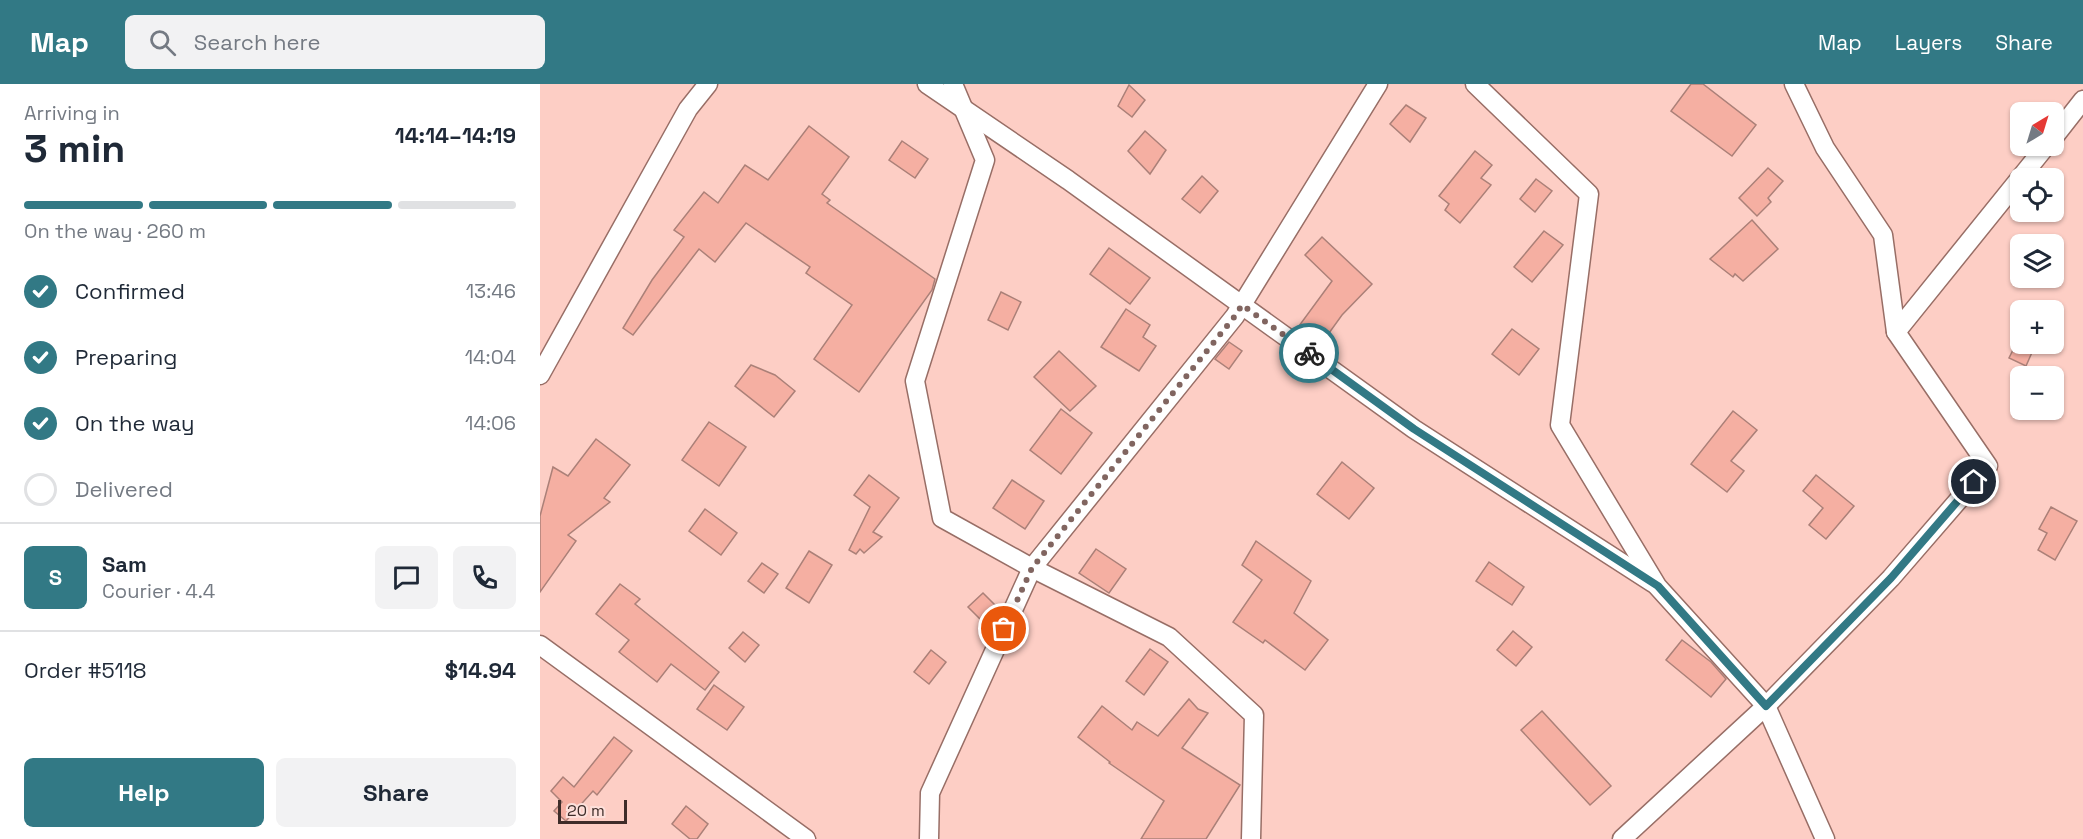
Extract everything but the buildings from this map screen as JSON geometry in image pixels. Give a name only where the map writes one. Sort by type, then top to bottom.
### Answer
[{"type":"street","points":[[540,375],[688,109],[708,84]]},
{"type":"street","points":[[927,84],[1068,180],[1414,429],[1658,586]]},
{"type":"street","points":[[953,84],[985,160],[915,381],[942,518],[1032,568],[1169,637],[1254,715],[1251,839]]},
{"type":"street","points":[[928,839],[930,793],[1032,568],[1235,316],[1378,84]]},
{"type":"street","points":[[1475,84],[1589,194],[1560,425],[1658,586],[1766,706],[1825,839]]},
{"type":"street","points":[[1622,839],[1766,706],[1891,578],[1988,466],[1896,332],[1883,236],[1825,148],[1794,84]]},
{"type":"street","points":[[2064,124],[2083,100]]},
{"type":"street","points":[[1896,332],[2038,156]]},
{"type":"street","points":[[540,645],[806,839]]},
{"type":"way so far","points":[[1004,629],[1032,568],[1242,305],[1309,353]]},
{"type":"route","points":[[1309,353],[1414,429],[1658,586],[1766,706],[1891,578],[1974,482]]}]
